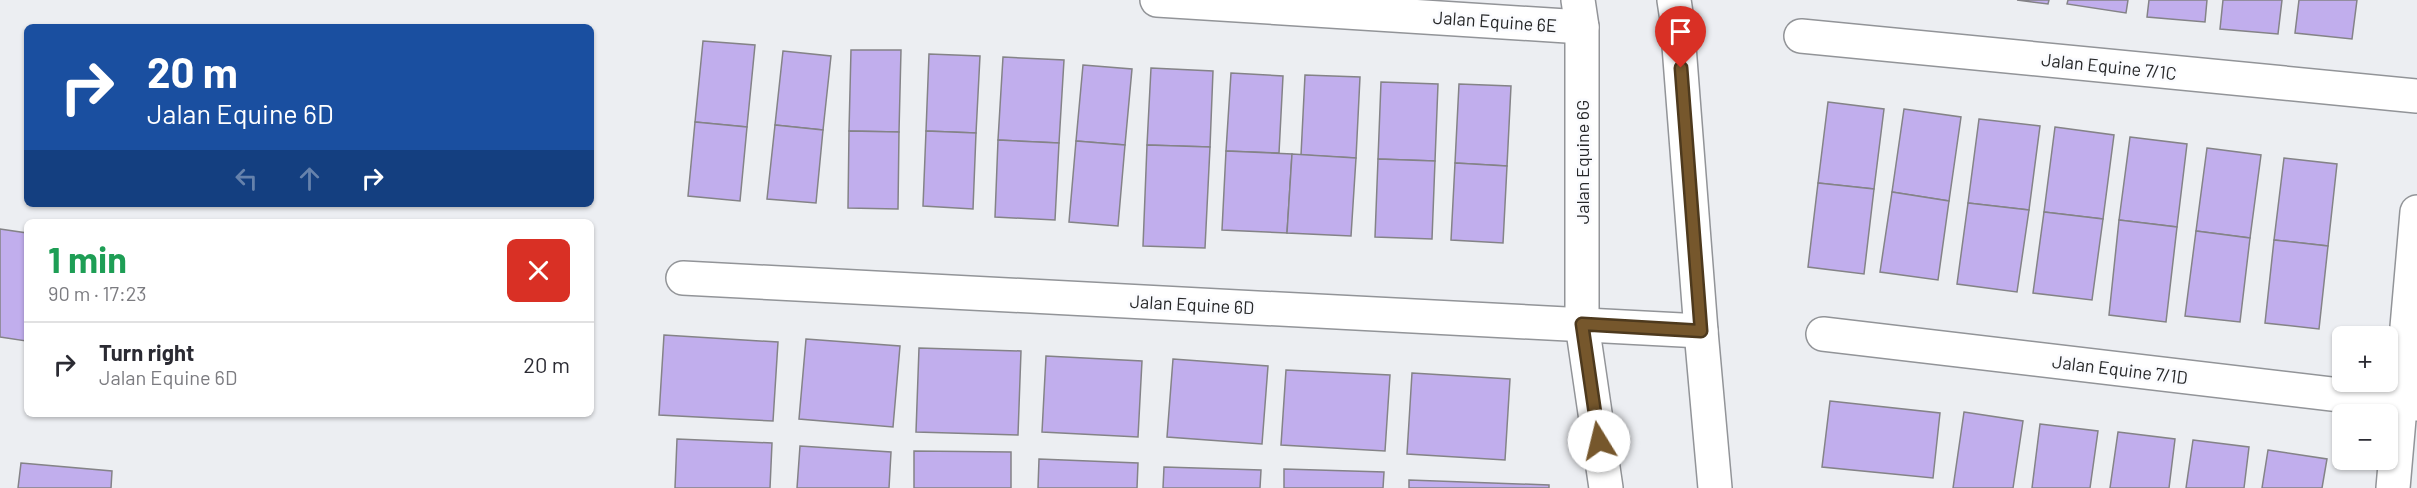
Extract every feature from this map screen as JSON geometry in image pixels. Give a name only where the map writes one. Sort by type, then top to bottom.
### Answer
[{"type":"street","name":"Jalan Equine 6E","points":[[1156,0],[1580,13]]},
{"type":"street","points":[[1675,10],[1715,488]]},
{"type":"street","name":"Jalan Equine 6G","points":[[1580,13],[1582,324],[1606,488]]},
{"type":"street","name":"Jalan Equine 7/1C","points":[[1801,36],[2417,96]]},
{"type":"street","points":[[2392,488],[2409,403],[2417,212]]},
{"type":"street","name":"Jalan Equine 6D","points":[[683,278],[1701,331]]},
{"type":"street","name":"Jalan Equine 7/1D","points":[[1823,334],[2409,403]]},
{"type":"building","points":[[2017,0],[2049,0],[2048,4]]},
{"type":"building","points":[[2068,0],[2128,0],[2126,13],[2067,4]]},
{"type":"building","points":[[2149,0],[2207,0],[2205,22],[2147,17]]},
{"type":"building","points":[[2223,0],[2282,0],[2278,34],[2220,29]]},
{"type":"building","points":[[2299,0],[2357,0],[2352,39],[2295,33]]},
{"type":"building","points":[[703,41],[755,45],[747,127],[695,122]]},
{"type":"building","points":[[851,50],[901,50],[899,132],[849,131]]},
{"type":"building","points":[[783,51],[831,56],[823,130],[775,125]]},
{"type":"building","points":[[929,54],[980,56],[976,133],[926,131]]},
{"type":"building","points":[[1003,57],[1064,60],[1059,143],[998,140]]},
{"type":"building","points":[[1083,65],[1132,69],[1125,145],[1076,141]]},
{"type":"building","points":[[1151,68],[1213,71],[1210,147],[1147,145]]},
{"type":"building","points":[[1231,73],[1283,76],[1279,153],[1226,151]]},
{"type":"building","points":[[1305,75],[1360,77],[1356,158],[1301,155]]},
{"type":"building","points":[[1381,82],[1438,84],[1435,161],[1378,159]]},
{"type":"building","points":[[1459,84],[1511,86],[1507,166],[1455,163]]},
{"type":"building","points":[[1828,102],[1884,109],[1874,189],[1818,183]]},
{"type":"building","points":[[1904,109],[1961,117],[1949,201],[1892,192]]},
{"type":"building","points":[[1979,119],[2040,126],[2029,210],[1968,203]]},
{"type":"building","points":[[695,122],[747,127],[740,201],[688,196]]},
{"type":"building","points":[[775,125],[823,130],[816,203],[767,199]]},
{"type":"building","points":[[2055,127],[2114,135],[2103,219],[2044,212]]},
{"type":"building","points":[[849,131],[899,132],[898,209],[848,208]]},
{"type":"building","points":[[926,131],[976,133],[973,209],[923,206]]},
{"type":"building","points":[[2130,137],[2187,144],[2177,227],[2119,220]]},
{"type":"building","points":[[998,140],[1059,143],[1055,220],[995,217]]},
{"type":"building","points":[[1076,141],[1125,145],[1118,226],[1069,222]]},
{"type":"building","points":[[1147,145],[1210,147],[1205,248],[1143,246]]},
{"type":"building","points":[[2207,148],[2261,155],[2250,238],[2196,231]]},
{"type":"building","points":[[1226,151],[1292,154],[1287,233],[1222,230]]},
{"type":"building","points":[[1292,154],[1356,158],[1351,236],[1287,233]]},
{"type":"building","points":[[2284,158],[2337,164],[2328,246],[2274,240]]},
{"type":"building","points":[[1378,159],[1435,161],[1432,239],[1375,237]]},
{"type":"building","points":[[1455,163],[1507,166],[1503,243],[1451,240]]},
{"type":"building","points":[[1818,183],[1874,189],[1864,274],[1808,267]]},
{"type":"building","points":[[1892,192],[1949,201],[1938,280],[1880,272]]},
{"type":"building","points":[[1968,203],[2029,210],[2017,292],[1957,284]]},
{"type":"building","points":[[2044,212],[2103,219],[2092,300],[2033,293]]},
{"type":"building","points":[[2119,220],[2177,227],[2166,322],[2109,315]]},
{"type":"building","points":[[0,229],[24,233],[24,341],[0,337]]},
{"type":"building","points":[[2196,231],[2250,238],[2240,322],[2185,316]]},
{"type":"building","points":[[2274,240],[2328,246],[2319,329],[2265,323]]},
{"type":"building","points":[[664,335],[778,342],[773,421],[659,415]]},
{"type":"building","points":[[806,339],[900,346],[893,427],[799,419]]},
{"type":"building","points":[[919,348],[1021,351],[1018,435],[916,432]]},
{"type":"building","points":[[1046,356],[1142,361],[1138,437],[1042,432]]},
{"type":"building","points":[[1173,359],[1268,366],[1262,444],[1167,437]]},
{"type":"building","points":[[1286,370],[1390,375],[1385,451],[1281,445]]},
{"type":"building","points":[[1412,373],[1510,379],[1505,460],[1407,454]]},
{"type":"building","points":[[1830,401],[1940,413],[1933,478],[1822,467]]},
{"type":"building","points":[[1964,412],[2023,421],[2013,488],[1953,488]]},
{"type":"building","points":[[2040,424],[2098,431],[2090,488],[2032,488]]},
{"type":"building","points":[[2118,432],[2175,439],[2169,488],[2110,488]]},
{"type":"building","points":[[677,439],[772,443],[770,488],[675,488]]},
{"type":"building","points":[[2193,440],[2249,447],[2244,488],[2186,488]]},
{"type":"building","points":[[800,446],[891,452],[889,488],[797,488]]},
{"type":"building","points":[[2268,450],[2327,459],[2322,488],[2262,488]]},
{"type":"building","points":[[914,451],[1011,452],[1011,488],[914,488]]},
{"type":"building","points":[[1039,459],[1138,463],[1137,488],[1038,488]]},
{"type":"building","points":[[21,463],[112,471],[111,488],[18,488]]},
{"type":"building","points":[[1164,467],[1261,470],[1260,488],[1163,488]]},
{"type":"building","points":[[1284,469],[1384,472],[1383,488],[1284,488]]},
{"type":"building","points":[[1409,480],[1549,485],[1549,488],[1409,488]]},
{"type":"route","points":[[1599,441],[1582,324],[1701,331],[1681,68]]}]
